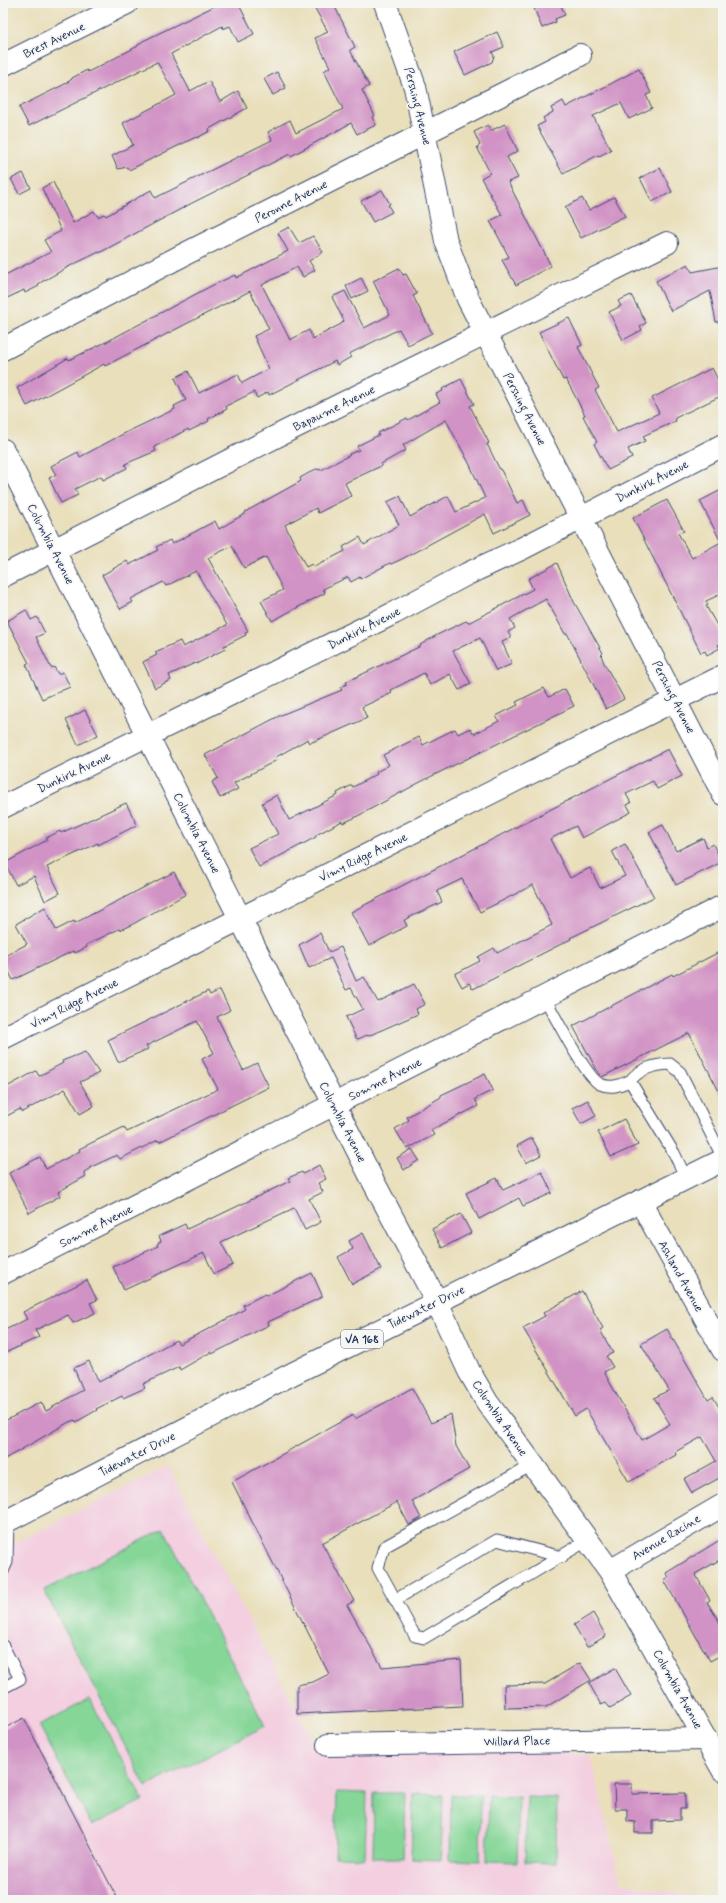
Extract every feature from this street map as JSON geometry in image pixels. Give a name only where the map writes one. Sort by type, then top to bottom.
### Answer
[{"type":"main road","name":"Brest Avenue","points":[[3,65],[127,3]]},
{"type":"main road","name":"Pershing Avenue","points":[[385,3],[411,74],[425,132],[446,241],[468,299],[580,518],[676,700],[723,794]]},
{"type":"main road","name":"Peronne Avenue","points":[[3,349],[181,256],[580,55]]},
{"type":"main road","name":"Bapaume Avenue","points":[[3,576],[283,433],[667,244]]},
{"type":"main road","name":"Dunkirk Avenue","points":[[3,808],[723,445]]},
{"type":"main road","name":"Columbia Avenue","points":[[3,450],[334,1105],[437,1302],[469,1371],[487,1402],[610,1571],[723,1770]]},
{"type":"main road","name":"Vimy Ridge Avenue","points":[[3,1038],[723,676]]},
{"type":"main road","name":"Somme Avenue","points":[[3,1273],[723,906]]},
{"type":"main road","name":"Tidewater Drive","points":[[6,1521],[294,1373],[723,1159]]},
{"type":"main road","name":"Ashland Avenue","points":[[640,1201],[723,1350]]},
{"type":"main road","name":"Avenue Racine","points":[[610,1571],[723,1505]]},
{"type":"main road","name":"Willard Place","points":[[328,1745],[706,1739]]},
{"type":"lane","points":[[544,998],[588,1072],[599,1084],[617,1087],[630,1081],[634,1075],[655,1065],[670,1064],[680,1072],[723,1159]]},
{"type":"lane","points":[[630,1081],[674,1153],[686,1178]]},
{"type":"lane","points":[[532,1464],[384,1547],[378,1568],[415,1636],[424,1638],[588,1540]]},
{"type":"lane","points":[[3,1571],[7,1562],[6,1521]]},
{"type":"lane","points":[[395,1600],[497,1540],[562,1556]]},
{"type":"lane","points":[[3,1646],[20,1679],[3,1688]]},
{"type":"shaded area","points":[[168,1466],[315,1745],[590,1754],[621,1883],[699,1897],[700,1900],[3,1900],[3,1549]]},
{"type":"green space","points":[[164,1529],[265,1726],[146,1787],[44,1590]]},
{"type":"green space","points":[[90,1699],[143,1800],[92,1826],[39,1725]]},
{"type":"green space","points":[[337,1792],[367,1793],[365,1858],[335,1857]]},
{"type":"green space","points":[[374,1793],[405,1793],[403,1858],[373,1858]]},
{"type":"green space","points":[[413,1794],[443,1795],[441,1860],[411,1859]]},
{"type":"green space","points":[[451,1795],[481,1795],[480,1861],[450,1860]]},
{"type":"green space","points":[[489,1796],[519,1797],[517,1862],[487,1861]]},
{"type":"green space","points":[[527,1797],[557,1798],[556,1863],[525,1862]]},
{"type":"building","points":[[221,3],[238,3],[254,34],[238,42],[230,26],[223,29],[222,26],[171,54],[190,91],[209,81],[220,102],[238,91],[247,108],[209,129],[210,131],[197,138],[196,137],[129,170],[127,167],[118,169],[112,156],[133,145],[123,123],[176,95],[157,62],[29,126],[19,107],[65,84],[72,78],[87,70],[88,72],[138,46],[143,41]]},
{"type":"building","points":[[312,3],[333,3],[355,47],[350,50],[369,86],[362,90],[375,116],[372,117],[376,125],[357,134],[351,123],[291,156],[290,154],[192,203],[99,253],[68,267],[38,284],[39,286],[25,293],[24,290],[3,300],[3,276],[51,252],[44,240],[61,231],[42,188],[53,182],[73,223],[94,211],[98,217],[104,214],[106,216],[151,190],[155,198],[272,140],[268,132],[290,120],[296,133],[343,109],[324,71],[330,67],[315,38],[328,32]]},
{"type":"building","points":[[532,3],[560,3],[565,15],[555,19],[556,22],[542,28]]},
{"type":"building","points":[[497,32],[504,47],[492,52],[494,56],[492,62],[465,75],[454,52]]},
{"type":"building","points":[[639,69],[651,93],[646,95],[652,108],[629,119],[621,103],[593,116],[611,150],[599,156],[598,155],[563,174],[537,126],[545,122],[543,118],[553,112],[551,108],[563,101],[566,107]]},
{"type":"building","points":[[277,72],[286,88],[273,95],[264,79]]},
{"type":"building","points":[[505,124],[518,151],[507,157],[518,178],[508,182],[551,266],[516,285],[502,260],[509,257],[490,221],[502,215],[481,178],[490,173],[477,147],[480,145],[474,132],[488,125],[490,131]]},
{"type":"building","points":[[660,168],[672,192],[652,202],[640,178]]},
{"type":"building","points":[[23,173],[31,188],[19,194],[11,179]]},
{"type":"building","points":[[382,190],[390,204],[388,205],[392,212],[373,222],[361,201]]},
{"type":"building","points":[[614,197],[625,216],[581,238],[565,207],[582,198],[589,210]]},
{"type":"building","points":[[289,227],[299,243],[313,236],[323,252],[309,261],[315,270],[303,277],[297,267],[262,285],[290,340],[309,330],[313,339],[341,324],[344,321],[332,297],[345,291],[364,328],[390,315],[373,281],[399,268],[403,275],[406,274],[417,294],[413,296],[432,333],[408,345],[399,329],[349,354],[351,357],[337,365],[335,361],[269,395],[268,392],[257,398],[254,392],[226,406],[227,409],[208,419],[209,421],[189,431],[188,429],[154,447],[156,451],[125,464],[127,468],[103,480],[101,476],[75,489],[78,495],[61,503],[49,478],[56,475],[51,466],[78,452],[80,457],[175,409],[174,406],[186,400],[175,378],[188,371],[199,393],[238,374],[242,383],[269,369],[254,336],[269,329],[250,291],[105,366],[104,364],[27,406],[17,388],[68,358],[69,360],[211,286],[235,275],[236,278],[288,251],[278,233]]},
{"type":"building","points":[[688,264],[692,272],[723,266],[723,322],[716,322],[710,291],[671,311],[656,281]]},
{"type":"building","points":[[361,278],[368,291],[352,299],[346,286]]},
{"type":"building","points":[[631,295],[646,323],[640,326],[642,330],[623,340],[609,312],[621,306],[618,301]]},
{"type":"building","points":[[569,318],[582,345],[578,347],[599,388],[595,390],[617,432],[659,413],[652,398],[712,368],[723,390],[723,395],[675,418],[676,421],[643,436],[645,441],[628,449],[632,458],[608,470],[594,444],[597,442],[583,416],[585,415],[566,379],[563,380],[539,332]]},
{"type":"building","points":[[461,379],[474,404],[470,406],[489,443],[487,444],[500,470],[517,503],[523,500],[530,515],[494,533],[485,514],[402,559],[391,564],[390,563],[360,579],[360,577],[351,582],[348,577],[323,589],[325,593],[272,621],[261,601],[283,590],[266,557],[244,568],[232,546],[208,558],[248,631],[245,633],[246,635],[224,646],[225,649],[196,664],[195,663],[169,675],[171,680],[155,688],[143,662],[157,655],[155,652],[180,641],[183,647],[227,625],[196,571],[166,586],[163,582],[131,599],[133,602],[120,609],[102,575],[127,561],[129,565],[158,550],[156,547],[170,540],[172,544],[215,521],[219,529],[246,513],[245,512],[301,481],[300,478],[316,469],[321,470],[359,450],[357,446],[379,435],[378,433],[407,418],[408,420],[440,402],[436,394],[443,391],[442,389]],"holes":[[[446,420],[469,463],[485,498],[456,512],[448,496],[410,517],[400,496],[387,502],[399,525],[364,545],[360,537],[343,547],[345,551],[314,567],[312,564],[306,567],[285,525],[316,508],[318,513],[351,496],[345,483],[381,466],[381,464],[406,450],[403,445]]]},
{"type":"building","points":[[723,489],[723,593],[706,601],[708,605],[706,606],[723,636],[723,642],[718,645],[720,648],[707,655],[705,651],[701,653],[633,518],[667,500],[684,531],[678,533],[692,558],[721,542],[700,501]]},
{"type":"building","points":[[557,563],[574,602],[603,653],[601,655],[604,663],[624,699],[606,709],[567,633],[565,634],[546,599],[510,619],[515,628],[508,632],[511,638],[502,642],[512,664],[496,671],[480,638],[453,651],[471,684],[459,690],[450,674],[430,685],[424,673],[391,690],[392,693],[362,707],[367,718],[310,743],[308,739],[276,757],[277,760],[234,783],[238,789],[220,798],[212,782],[218,778],[205,755],[281,715],[342,690],[340,687],[347,684],[346,682],[421,646],[420,645],[437,635],[466,621],[468,623],[533,589],[528,579]]},
{"type":"building","points":[[26,610],[31,620],[37,617],[45,633],[36,637],[51,668],[54,667],[58,674],[63,672],[70,687],[42,699],[26,664],[29,663],[7,621]]},
{"type":"building","points":[[544,688],[549,697],[565,689],[574,706],[426,779],[354,818],[343,823],[342,821],[316,835],[316,837],[259,867],[249,848],[278,834],[262,803],[277,795],[289,820],[338,795],[337,793],[352,785],[353,787],[377,774],[376,772],[389,765],[383,755],[419,737],[423,745],[455,729],[458,734],[470,728],[474,734],[499,721],[496,716],[518,705],[516,702]]},
{"type":"building","points":[[85,710],[98,735],[78,745],[66,720]]},
{"type":"building","points":[[668,749],[682,776],[657,789],[653,781],[626,794],[631,803],[627,805],[631,812],[582,838],[576,826],[550,839],[570,878],[590,868],[600,888],[625,876],[612,851],[625,844],[654,897],[570,938],[571,939],[473,989],[469,983],[462,987],[455,974],[480,961],[478,957],[494,948],[497,953],[552,925],[533,885],[480,912],[462,879],[437,891],[442,902],[404,920],[407,926],[369,946],[351,912]]},
{"type":"building","points":[[126,803],[137,825],[98,845],[98,843],[47,867],[60,893],[45,901],[34,876],[16,885],[5,863],[47,840],[46,838],[60,831],[61,833]]},
{"type":"building","points":[[663,825],[676,851],[703,838],[707,847],[713,844],[722,862],[676,885],[649,832]]},
{"type":"building","points":[[174,872],[186,894],[133,924],[86,945],[87,947],[75,953],[73,951],[13,980],[3,961],[3,957],[27,944],[16,924],[45,907],[56,930],[74,921],[75,923]]},
{"type":"building","points":[[320,933],[329,952],[341,947],[356,981],[364,977],[378,1002],[414,984],[425,1004],[416,1009],[418,1014],[368,1036],[367,1035],[358,1039],[356,1038],[346,1017],[363,1009],[351,988],[346,990],[331,958],[309,968],[299,945]]},
{"type":"building","points":[[723,950],[723,1099],[689,1033],[602,1077],[573,1026],[672,974],[673,976]]},
{"type":"building","points":[[220,990],[230,1010],[217,1017],[243,1070],[257,1063],[269,1087],[159,1142],[158,1140],[120,1159],[117,1155],[89,1168],[90,1169],[84,1172],[86,1176],[58,1192],[60,1196],[29,1213],[9,1173],[40,1157],[46,1169],[80,1151],[79,1149],[124,1127],[127,1132],[218,1089],[202,1059],[214,1053],[197,1021],[146,1046],[148,1049],[118,1062],[108,1040],[208,991],[210,995]]},
{"type":"building","points":[[85,1052],[99,1073],[80,1082],[94,1106],[80,1114],[65,1089],[22,1112],[20,1109],[3,1118],[3,1089],[36,1071],[39,1076],[63,1063],[62,1061]]},
{"type":"building","points":[[485,1074],[493,1090],[475,1099],[478,1106],[431,1130],[434,1135],[407,1149],[395,1129],[409,1120],[407,1117],[441,1097],[441,1095]]},
{"type":"building","points":[[588,1100],[596,1116],[581,1124],[572,1108]]},
{"type":"building","points":[[624,1119],[638,1145],[611,1157],[598,1132]]},
{"type":"building","points":[[532,1138],[541,1155],[526,1163],[517,1146]]},
{"type":"building","points":[[412,1149],[419,1160],[404,1170],[397,1158]]},
{"type":"building","points":[[319,1165],[326,1179],[318,1183],[323,1192],[309,1199],[321,1222],[305,1230],[294,1208],[221,1242],[233,1265],[214,1274],[204,1253],[124,1290],[113,1267],[158,1246],[157,1244],[161,1241],[159,1236],[185,1224],[187,1229],[210,1218],[211,1219],[290,1181],[288,1178],[302,1172],[303,1174]]},
{"type":"building","points":[[542,1172],[552,1193],[523,1206],[519,1198],[479,1219],[466,1193],[497,1178],[503,1190]]},
{"type":"building","points":[[461,1214],[471,1233],[442,1248],[432,1229]]},
{"type":"building","points":[[363,1233],[381,1269],[352,1284],[338,1257],[353,1249],[349,1241]]},
{"type":"building","points":[[312,1273],[322,1297],[268,1322],[269,1325],[212,1354],[211,1352],[180,1370],[179,1367],[143,1384],[145,1388],[123,1398],[122,1396],[96,1409],[97,1410],[76,1422],[75,1420],[69,1422],[3,1460],[3,1422],[41,1402],[46,1411],[83,1390],[74,1368],[89,1361],[99,1382],[176,1340],[179,1344],[216,1325],[245,1309],[243,1305],[265,1294],[266,1296]]},
{"type":"building","points":[[87,1280],[97,1300],[90,1303],[95,1313],[73,1323],[68,1315],[35,1330],[39,1337],[3,1354],[3,1331],[27,1319],[23,1312]]},
{"type":"building","points":[[582,1291],[603,1328],[600,1330],[613,1353],[606,1356],[613,1367],[604,1372],[642,1440],[670,1424],[654,1398],[669,1390],[641,1344],[667,1329],[708,1400],[713,1397],[723,1414],[723,1476],[692,1493],[684,1479],[716,1461],[702,1437],[675,1452],[676,1455],[629,1482],[586,1409],[575,1416],[523,1328],[545,1316],[543,1313]]},
{"type":"building","points":[[412,1388],[431,1423],[451,1414],[456,1446],[469,1469],[412,1501],[421,1518],[409,1525],[397,1502],[322,1543],[354,1601],[347,1605],[382,1667],[461,1660],[463,1706],[297,1714],[297,1685],[313,1682],[329,1674],[232,1482],[353,1415],[355,1419]]},
{"type":"building","points":[[723,1538],[723,1558],[695,1574],[710,1600],[707,1602],[723,1628],[723,1654],[710,1661],[664,1580],[669,1577],[666,1573]]},
{"type":"building","points":[[593,1613],[606,1636],[587,1647],[574,1625]]},
{"type":"building","points":[[580,1663],[591,1680],[546,1707],[505,1708],[504,1685],[545,1684]]},
{"type":"building","points":[[615,1668],[631,1696],[610,1708],[606,1703],[601,1705],[589,1683]]},
{"type":"building","points":[[24,1718],[118,1900],[3,1900],[3,1729]]},
{"type":"building","points":[[614,1784],[632,1784],[632,1794],[685,1793],[685,1809],[680,1809],[680,1820],[653,1821],[653,1833],[635,1833],[635,1822],[627,1821],[627,1809],[615,1809]]}]
